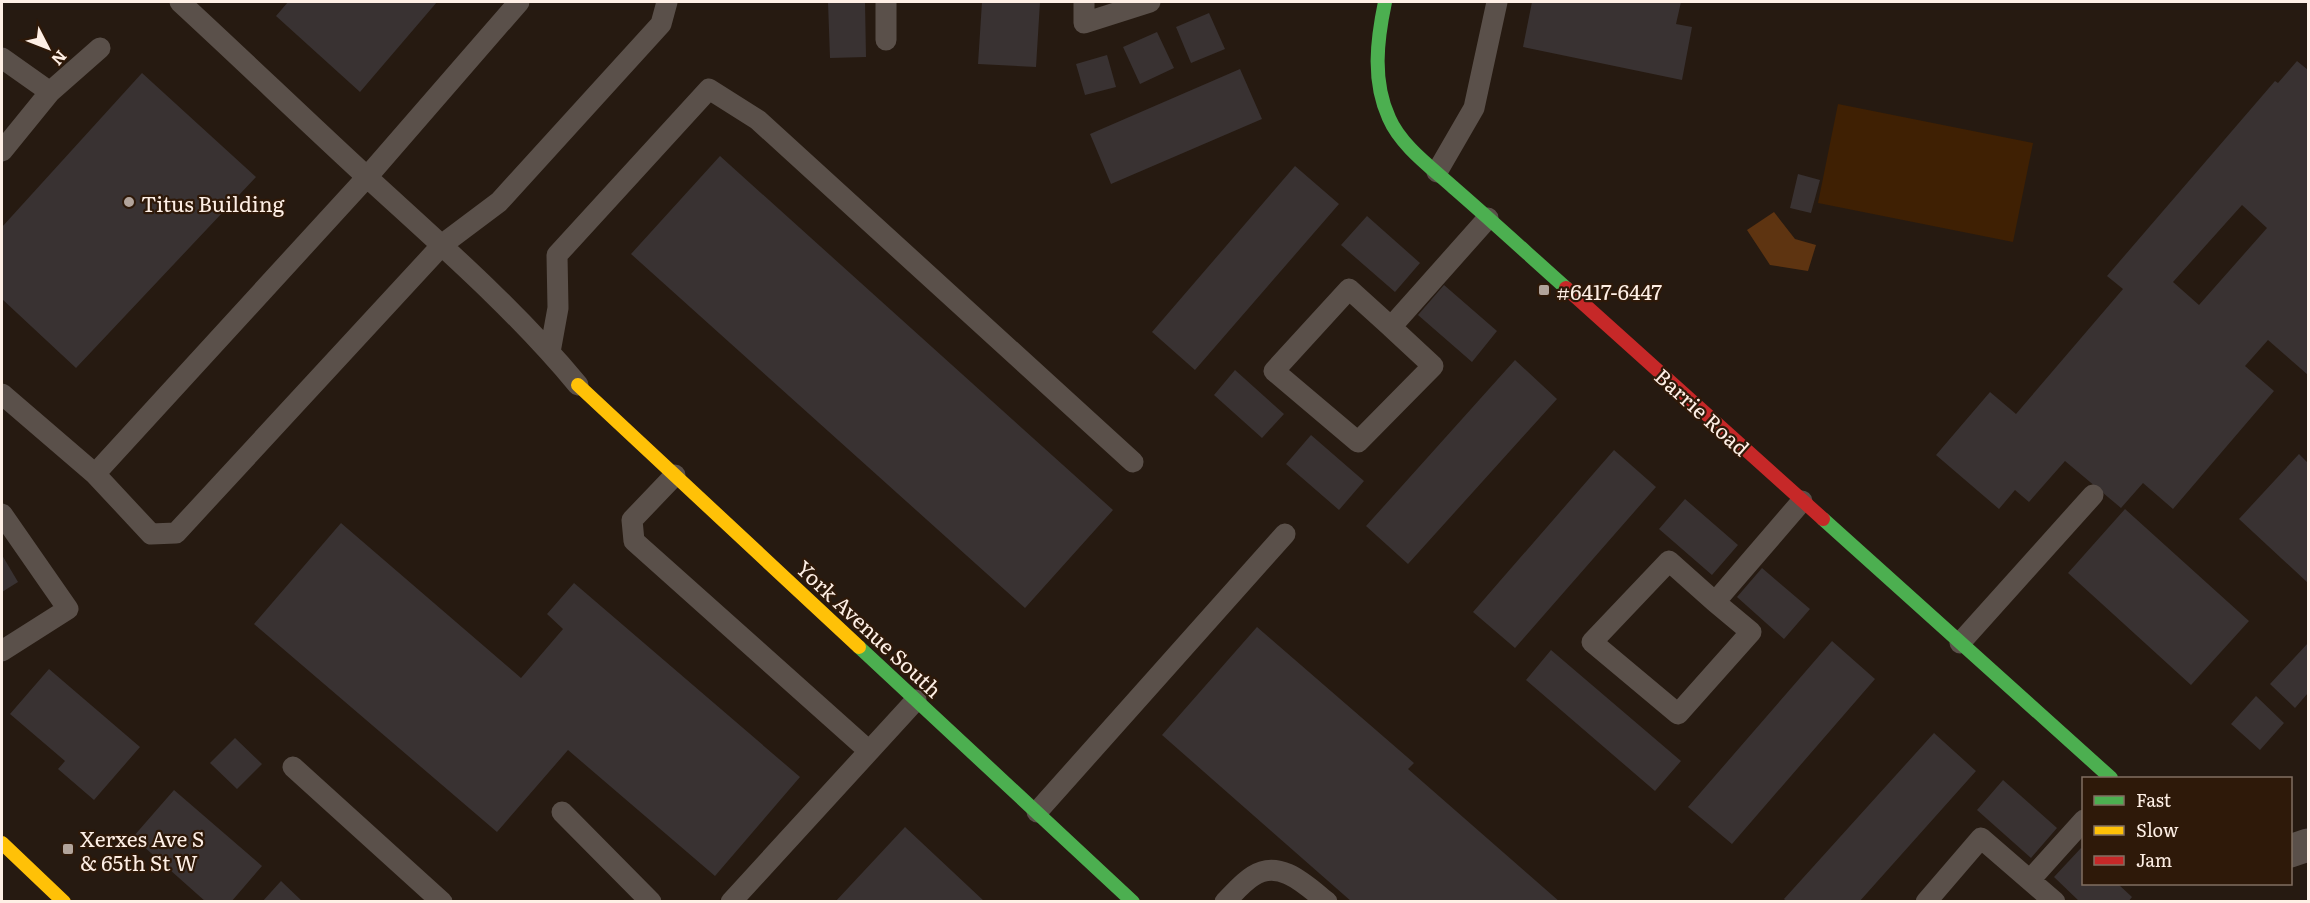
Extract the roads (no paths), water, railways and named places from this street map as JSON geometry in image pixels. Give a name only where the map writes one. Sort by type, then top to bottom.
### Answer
[{"type":"street","name":"Barrie Road","points":[[1385,2],[1378,33],[1377,78],[1389,120],[1418,155],[2109,777]]},
{"type":"street","name":"York Avenue South","points":[[578,385],[1133,902]]},
{"type":"street","points":[[2,843],[64,902]]},
{"type":"street","points":[[2292,850],[2308,845]]},
{"type":"lane","points":[[180,2],[367,177],[443,244],[550,352],[578,385]]},
{"type":"lane","points":[[95,474],[367,177],[519,2]]},
{"type":"lane","points":[[2,394],[95,474],[151,534],[176,533],[443,244],[499,202],[661,24],[667,2]]},
{"type":"lane","points":[[886,2],[886,40]]},
{"type":"lane","points":[[1084,2],[1084,23],[1150,2]]},
{"type":"lane","points":[[1437,172],[1474,108],[1497,2]]},
{"type":"lane","points":[[2,150],[50,92],[100,48]]},
{"type":"lane","points":[[2,58],[50,92]]},
{"type":"lane","points":[[550,352],[558,308],[557,255],[710,89],[758,120],[1132,462]]},
{"type":"lane","points":[[1391,327],[1488,218]]},
{"type":"lane","points":[[1349,289],[1391,327],[1433,366],[1358,442],[1274,371],[1349,289]]},
{"type":"lane","points":[[675,475],[632,520],[634,541],[869,751]]},
{"type":"lane","points":[[1960,643],[2093,495]]},
{"type":"lane","points":[[1715,602],[1802,501]]},
{"type":"lane","points":[[2,514],[68,609],[2,651]]},
{"type":"lane","points":[[1037,812],[1285,534]]},
{"type":"lane","points":[[1669,561],[1715,602],[1751,632],[1678,714],[1592,642],[1669,561]]},
{"type":"lane","points":[[731,902],[916,700]]},
{"type":"lane","points":[[292,766],[442,902]]},
{"type":"lane","points":[[562,812],[651,902]]},
{"type":"lane","points":[[2030,880],[2082,822]]},
{"type":"lane","points":[[1926,902],[1981,838],[2055,902]]},
{"type":"lane","points":[[1226,902],[1254,875],[1274,869],[1295,877],[1327,902]]},
{"type":"place","name":"Titus Building","points":[[129,202]]},
{"type":"place","name":"#6417-6447","points":[[1544,290]]},
{"type":"place","name":"Xerxes Ave S & 65th St W","points":[[68,849]]}]
